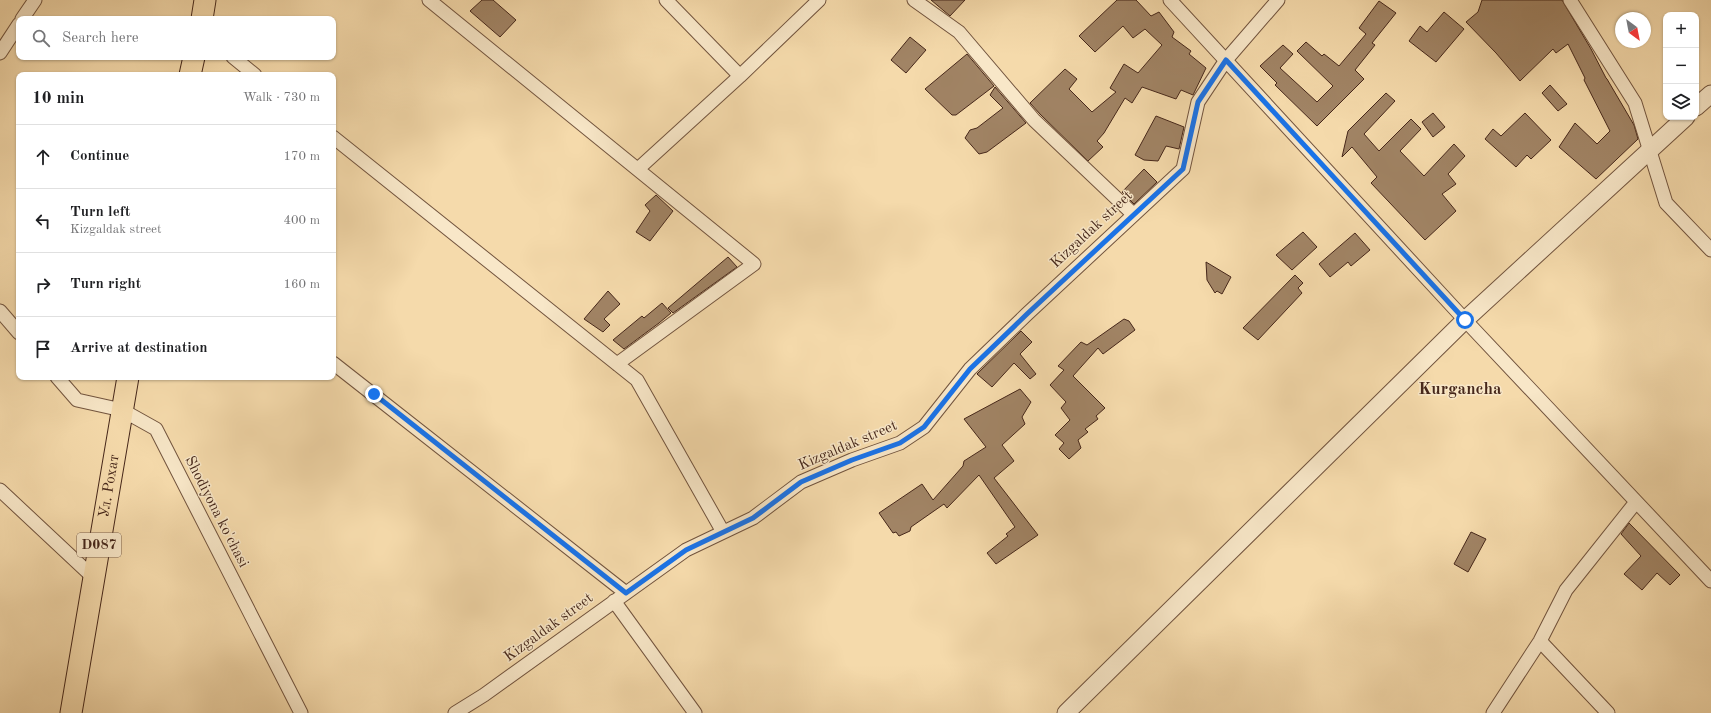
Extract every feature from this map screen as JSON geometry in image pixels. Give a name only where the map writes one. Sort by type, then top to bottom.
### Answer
[{"type":"main road","points":[[202,16],[205,0]]},
{"type":"main road","points":[[191,72],[193,60]]},
{"type":"main road","name":"Ул. Рохат","points":[[71,713],[127,380]]},
{"type":"street","points":[[24,16],[35,0]]},
{"type":"street","points":[[429,0],[754,264],[617,364]]},
{"type":"street","points":[[666,0],[740,76]]},
{"type":"street","points":[[638,169],[740,76],[819,0]]},
{"type":"street","points":[[914,0],[959,32],[1034,120],[1133,214]]},
{"type":"street","points":[[1170,0],[1465,320],[1711,581]]},
{"type":"street","name":"Kizgaldak street","points":[[455,713],[475,708],[626,593],[686,550],[753,518],[801,482],[852,460],[900,443],[924,427],[970,369],[1133,214],[1183,169],[1198,102],[1226,60],[1278,0]]},
{"type":"street","points":[[1570,0],[1635,103],[1666,203],[1711,250]]},
{"type":"street","points":[[0,53],[16,29]]},
{"type":"street","points":[[237,60],[251,72]]},
{"type":"street","points":[[1699,105],[1711,94]]},
{"type":"street","points":[[1066,713],[1465,320],[1683,120]]},
{"type":"street","points":[[336,139],[637,380],[723,532]]},
{"type":"street","points":[[0,311],[16,330]]},
{"type":"street","points":[[336,365],[626,593]]},
{"type":"street","name":"Shodiyona ko'chasi","points":[[60,380],[77,400],[122,410],[156,429],[301,713]]},
{"type":"street","points":[[0,490],[94,578]]},
{"type":"street","points":[[1493,713],[1540,641],[1566,590],[1636,502]]},
{"type":"street","points":[[614,602],[696,713]]},
{"type":"street","points":[[1540,641],[1608,713]]},
{"type":"building","points":[[482,0],[493,0],[516,20],[500,37],[470,11]]},
{"type":"building","points":[[931,0],[965,0],[950,16]]},
{"type":"building","points":[[1117,0],[1136,0],[1151,16],[1159,12],[1174,32],[1172,37],[1191,51],[1189,54],[1206,68],[1193,95],[1181,90],[1176,99],[1142,87],[1132,103],[1125,98],[1104,133],[1097,141],[1103,147],[1088,161],[1030,103],[1065,69],[1077,79],[1069,89],[1092,112],[1116,92],[1110,88],[1124,64],[1138,73],[1162,45],[1145,29],[1133,38],[1123,26],[1095,52],[1079,36]]},
{"type":"building","points":[[1482,0],[1562,0],[1634,125],[1638,139],[1596,179],[1559,147],[1575,123],[1597,144],[1610,131],[1584,80],[1585,78],[1568,44],[1556,53],[1553,49],[1520,81],[1496,53],[1466,22],[1478,12]]},
{"type":"building","points":[[1379,1],[1396,13],[1372,43],[1375,45],[1355,70],[1364,79],[1317,126],[1275,85],[1277,83],[1260,66],[1283,45],[1293,54],[1280,68],[1317,102],[1333,86],[1297,51],[1306,42],[1322,56],[1324,54],[1339,66],[1366,34],[1359,28]]},
{"type":"building","points":[[1444,12],[1464,29],[1436,62],[1409,41],[1420,26],[1427,32]]},
{"type":"building","points":[[910,37],[926,50],[906,73],[891,60]]},
{"type":"building","points":[[967,54],[994,86],[956,115],[952,115],[925,89]]},
{"type":"building","points":[[1550,85],[1567,104],[1558,111],[1542,93]]},
{"type":"building","points":[[995,87],[1026,123],[987,152],[979,154],[965,138],[970,130],[977,128],[1003,108],[990,95]]},
{"type":"building","points":[[1386,93],[1395,101],[1364,134],[1379,151],[1411,119],[1421,129],[1400,151],[1424,176],[1454,144],[1465,156],[1448,174],[1456,184],[1442,194],[1456,211],[1425,240],[1371,183],[1377,177],[1352,147],[1342,157],[1348,131]]},
{"type":"building","points":[[1433,113],[1445,127],[1433,137],[1422,122]]},
{"type":"building","points":[[1525,113],[1551,140],[1531,159],[1527,155],[1516,167],[1485,139],[1493,129],[1501,136]]},
{"type":"building","points":[[1156,116],[1184,127],[1179,149],[1166,146],[1158,161],[1144,160],[1135,155]]},
{"type":"building","points":[[1144,169],[1157,182],[1134,204],[1122,192]]},
{"type":"building","points":[[656,195],[673,211],[650,241],[636,232],[650,211],[645,205]]},
{"type":"building","points":[[1303,232],[1317,247],[1292,270],[1276,255]]},
{"type":"building","points":[[1355,233],[1370,250],[1351,266],[1348,262],[1330,277],[1319,264]]},
{"type":"building","points":[[728,257],[737,267],[673,313],[668,308]]},
{"type":"building","points":[[1206,262],[1231,277],[1222,294],[1217,291],[1215,293],[1207,280]]},
{"type":"building","points":[[1295,275],[1303,283],[1298,288],[1302,293],[1258,340],[1243,328]]},
{"type":"building","points":[[608,291],[620,304],[604,319],[610,325],[603,332],[584,319]]},
{"type":"building","points":[[662,303],[671,313],[659,323],[624,349],[613,340],[642,316],[644,318]]},
{"type":"building","points":[[1124,319],[1129,321],[1135,330],[1103,354],[1098,348],[1073,376],[1105,408],[1096,416],[1098,419],[1085,429],[1088,432],[1078,440],[1081,448],[1069,459],[1059,449],[1064,443],[1055,435],[1070,420],[1061,408],[1066,402],[1050,385],[1064,370],[1058,366],[1081,342],[1087,345]]},
{"type":"building","points":[[1021,331],[1032,342],[1020,354],[1036,374],[1030,379],[1014,363],[992,387],[977,374]]},
{"type":"building","points":[[1020,389],[1031,402],[1022,417],[1025,424],[1002,445],[1014,461],[994,478],[1038,535],[996,564],[987,553],[1008,536],[1006,534],[1015,527],[979,475],[947,508],[944,504],[911,527],[910,531],[899,536],[896,532],[893,533],[879,513],[922,484],[933,500],[963,466],[964,461],[986,447],[964,419]]},
{"type":"building","points":[[1629,523],[1680,575],[1670,585],[1657,573],[1642,590],[1624,574],[1641,556],[1621,534]]},
{"type":"building","points":[[1471,532],[1486,539],[1468,572],[1454,564]]},
{"type":"district","name":"Kurgancha","points":[[1460,389]]},
{"type":"route","points":[[374,394],[626,593],[686,550],[753,518],[801,482],[852,460],[900,443],[924,427],[970,369],[1133,214],[1183,169],[1198,102],[1226,60],[1465,320]]}]
